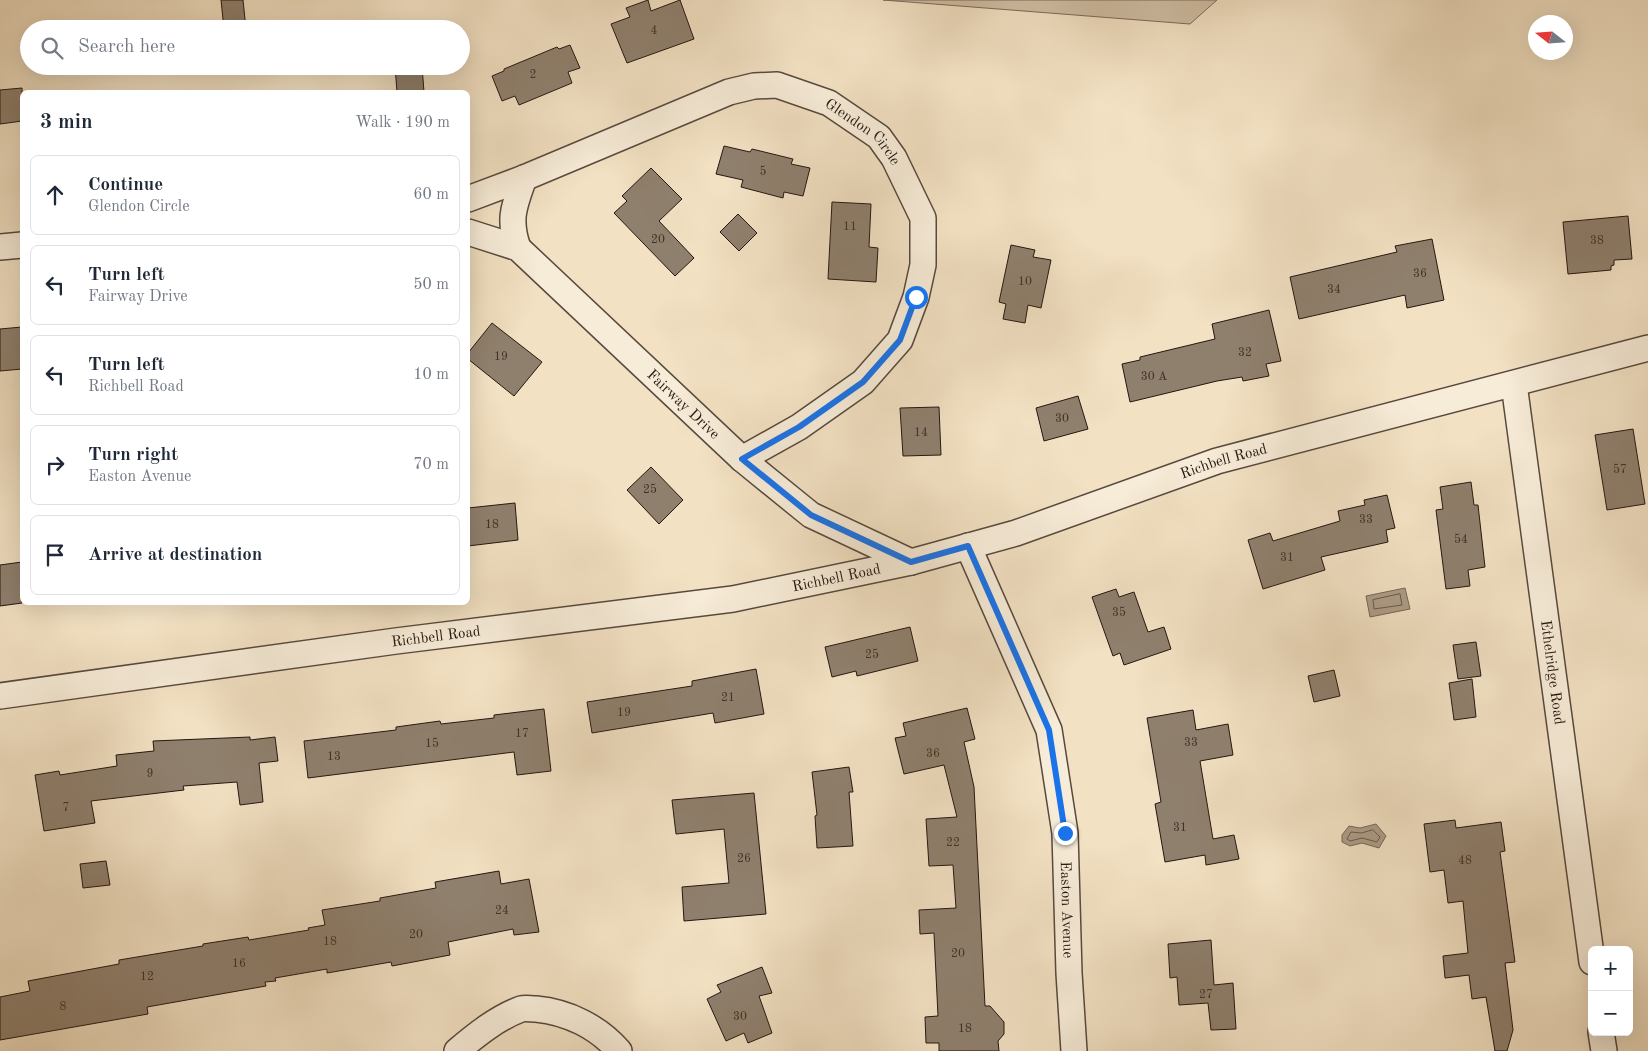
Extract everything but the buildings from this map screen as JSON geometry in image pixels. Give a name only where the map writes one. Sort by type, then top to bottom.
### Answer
[{"type":"street","name":"Glendon Circle","points":[[470,198],[524,178],[729,92],[754,86],[777,85],[829,103],[879,137],[894,158],[923,218],[923,264],[916,297],[900,340],[863,382],[799,427],[742,459]]},
{"type":"street","points":[[518,248],[511,230],[514,204],[524,178]]},
{"type":"street","name":"Fairway Drive","points":[[470,233],[518,248],[742,459],[811,515],[911,562]]},
{"type":"street","points":[[0,247],[20,245]]},
{"type":"street","name":"Richbell Road","points":[[0,696],[396,640],[733,599],[911,562],[1016,533],[1217,461],[1648,348]]},
{"type":"street","name":"Ethelridge Road","points":[[1514,384],[1590,946]]},
{"type":"street","name":"Easton Avenue","points":[[968,546],[1049,730],[1065,833],[1069,974],[1074,1051]]},
{"type":"street","points":[[457,1051],[480,1031],[523,1008],[555,1011],[576,1019],[607,1038],[619,1051]]},
{"type":"street","points":[[1602,1036],[1604,1051]]},
{"type":"shaded area","points":[[883,0],[1217,0],[1190,24]]},
{"type":"water","points":[[1405,588],[1410,609],[1370,617],[1366,596]]},
{"type":"water","points":[[1376,824],[1386,836],[1379,848],[1362,843],[1350,846],[1342,842],[1342,835],[1349,826],[1360,828]]},
{"type":"route","points":[[916,297],[900,340],[863,382],[799,427],[742,459],[811,515],[911,562],[968,546],[1049,730],[1065,833]]}]
